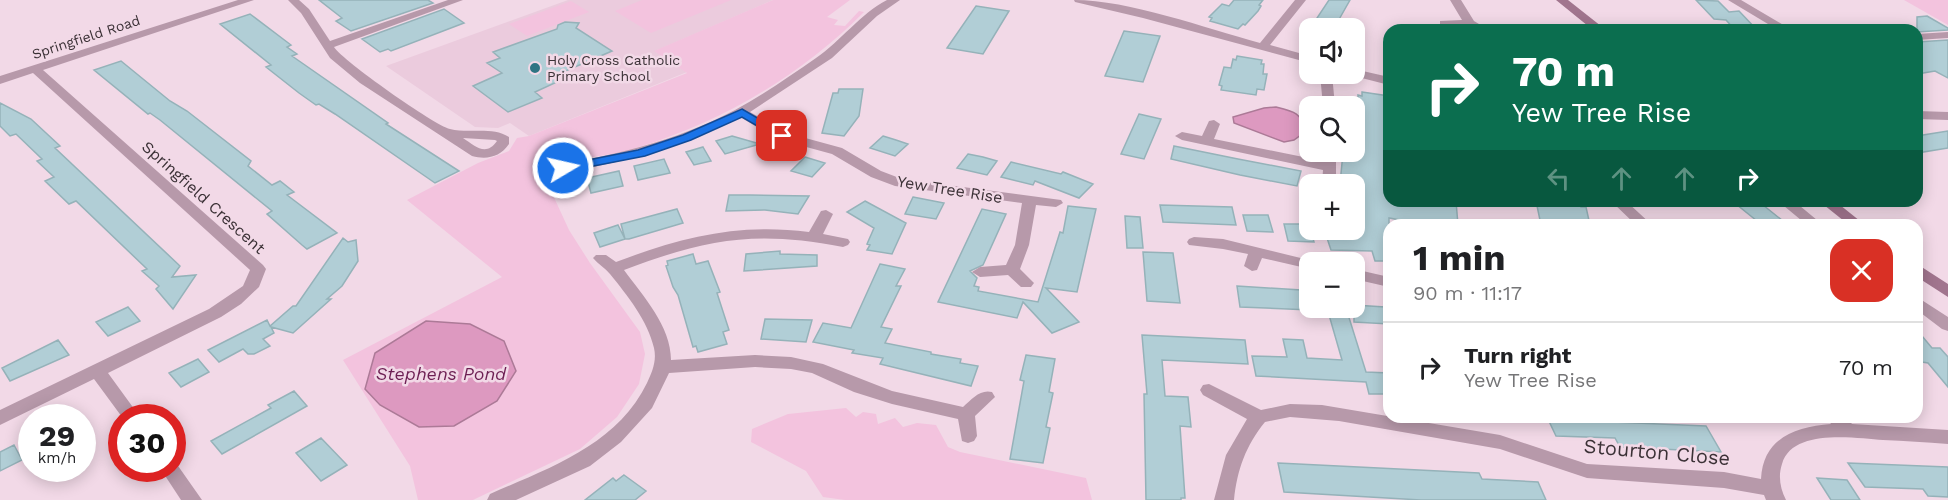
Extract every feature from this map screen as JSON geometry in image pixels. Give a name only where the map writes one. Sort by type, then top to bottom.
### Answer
[{"type":"main road","points":[[1561,0],[1592,24]]},
{"type":"main road","points":[[1834,207],[1850,219]]},
{"type":"main road","points":[[1923,273],[1948,292]]},
{"type":"street","name":"Springfield Road","points":[[0,80],[249,0]]},
{"type":"street","points":[[292,0],[305,11],[334,56],[363,80],[446,133]]},
{"type":"street","points":[[327,46],[458,0]]},
{"type":"street","points":[[542,171],[641,153],[687,137],[742,113],[840,46],[868,18],[895,0]]},
{"type":"street","points":[[1079,0],[1145,15],[1299,57]]},
{"type":"street","points":[[1263,46],[1301,0]]},
{"type":"street","points":[[1444,23],[1469,23],[1463,9],[1455,0]]},
{"type":"street","points":[[1733,0],[1775,24]]},
{"type":"street","points":[[1923,37],[1948,35]]},
{"type":"street","name":"Springfield Crescent","points":[[0,418],[215,313],[239,298],[257,278],[258,269],[35,69]]},
{"type":"street","points":[[1365,75],[1383,79]]},
{"type":"street","name":"Yew Tree Rise","points":[[742,113],[782,136],[837,151],[876,174],[900,183],[1056,203]]},
{"type":"street","points":[[1923,115],[1948,116]]},
{"type":"street","points":[[1207,141],[1214,124]]},
{"type":"street","points":[[1182,136],[1330,167]]},
{"type":"street","points":[[1330,162],[1330,174]]},
{"type":"street","points":[[562,191],[563,168]]},
{"type":"street","points":[[1012,270],[1022,245],[1030,200]]},
{"type":"street","points":[[1625,207],[1638,219]]},
{"type":"street","points":[[1793,207],[1808,219]]},
{"type":"street","points":[[814,236],[826,214]]},
{"type":"street","points":[[497,500],[583,461],[615,437],[646,403],[663,367],[663,349],[649,316],[608,263],[719,236],[777,233],[814,236],[843,242]]},
{"type":"street","points":[[1194,242],[1223,244],[1299,261]]},
{"type":"street","points":[[1252,267],[1256,251]]},
{"type":"street","points":[[980,272],[1012,270],[1026,283]]},
{"type":"street","points":[[1365,277],[1383,281]]},
{"type":"street","points":[[1923,306],[1948,325]]},
{"type":"street","points":[[663,367],[768,361],[793,364],[826,371],[866,390],[907,403],[966,414]]},
{"type":"street","points":[[97,371],[121,404]]},
{"type":"street","points":[[1209,390],[1259,417],[1240,440],[1225,487],[1224,500]]},
{"type":"street","points":[[966,414],[986,397]]},
{"type":"street","name":"Stourton Close","points":[[1259,417],[1275,411],[1289,410],[1328,413],[1383,422]]},
{"type":"street","points":[[966,414],[968,436]]},
{"type":"street","name":"Stourton Close","points":[[1386,423],[1509,444],[1587,471],[1724,480],[1773,494]]},
{"type":"street","points":[[1840,423],[1848,431]]},
{"type":"street","points":[[1773,494],[1772,460],[1785,443],[1797,436],[1814,432],[1848,431],[1948,437]]},
{"type":"street","points":[[180,482],[192,500]]},
{"type":"shaded area","name":"Holy Cross Catholic Primary School","points":[[568,0],[773,0],[655,51],[687,72],[529,136],[510,123],[498,128],[475,127],[386,66]]},
{"type":"shaded area","points":[[642,0],[731,0],[651,33],[615,11]]},
{"type":"shaded area","points":[[773,0],[850,0],[827,17],[838,20],[834,25],[845,26],[859,11],[864,12],[840,35],[788,76],[701,124],[639,147],[602,156],[540,165],[533,176],[552,193],[569,230],[640,332],[645,354],[639,384],[617,417],[580,449],[473,500],[418,500],[410,466],[343,360],[502,277],[407,200],[478,163],[509,151],[517,138],[529,136],[687,73],[654,51]]},
{"type":"shaded area","points":[[1904,0],[1948,0],[1948,25]]},
{"type":"shaded area","points":[[571,1],[589,12],[527,36],[509,24]]},
{"type":"shaded area","points":[[846,408],[856,417],[863,412],[876,414],[878,424],[895,418],[903,427],[917,423],[936,425],[948,447],[960,452],[1086,478],[1092,500],[845,500],[823,497],[806,471],[751,442],[752,429],[788,414]]},
{"type":"water","points":[[1276,107],[1296,114],[1299,117],[1299,136],[1284,142],[1234,123],[1233,117]]},
{"type":"water","name":"Stephens Pond","points":[[426,321],[470,324],[504,341],[516,371],[497,401],[454,426],[419,427],[380,405],[365,389],[375,353]]},
{"type":"building","points":[[319,0],[428,0],[433,3],[351,31],[336,21],[342,18]]},
{"type":"building","points":[[1234,0],[1263,0],[1258,11],[1238,29],[1210,21],[1212,18],[1209,17],[1222,4],[1229,6]]},
{"type":"building","points":[[1329,0],[1350,0],[1340,18],[1317,18]]},
{"type":"building","points":[[1696,0],[1718,1],[1729,12],[1739,11],[1751,24],[1730,24],[1726,20],[1714,19]]},
{"type":"building","points":[[976,6],[1009,11],[983,54],[947,48]]},
{"type":"building","points":[[444,9],[464,23],[391,51],[388,49],[380,52],[362,39]]},
{"type":"building","points":[[250,14],[291,45],[287,47],[297,54],[292,56],[388,123],[386,124],[459,171],[435,183],[335,114],[299,93],[266,67],[271,65],[220,24]]},
{"type":"building","points":[[1927,16],[1948,30],[1923,32],[1923,24],[1917,24],[1917,17]]},
{"type":"building","points":[[565,22],[579,23],[576,28],[612,51],[563,72],[557,82],[535,92],[542,98],[508,112],[473,86],[502,73],[487,63],[500,58],[493,52],[557,29],[558,25]]},
{"type":"building","points":[[1124,31],[1160,36],[1143,82],[1105,76]]},
{"type":"building","points":[[1948,40],[1948,78],[1935,71],[1923,73],[1923,42]]},
{"type":"building","points":[[1237,56],[1262,60],[1263,74],[1267,74],[1264,90],[1257,89],[1256,95],[1221,90],[1222,86],[1219,85],[1224,67],[1231,68],[1233,59],[1236,60]]},
{"type":"building","points":[[121,61],[170,101],[187,111],[251,161],[248,166],[272,185],[280,181],[294,192],[287,195],[337,233],[307,249],[267,214],[272,211],[94,70]]},
{"type":"building","points":[[839,89],[863,89],[859,116],[844,136],[822,133],[833,93],[838,93]]},
{"type":"building","points":[[1362,92],[1383,95],[1383,207],[1456,207],[1458,219],[1383,219],[1383,261],[1375,261],[1372,251],[1331,250],[1328,240],[1365,240],[1365,174],[1341,174],[1342,162],[1365,162],[1365,96],[1362,96]]},
{"type":"building","points":[[0,103],[31,119],[60,146],[55,148],[180,266],[172,277],[196,275],[173,309],[156,289],[159,286],[142,271],[147,269],[76,201],[69,204],[45,181],[54,177],[37,161],[42,159],[16,134],[10,136],[0,126]]},
{"type":"building","points":[[1139,114],[1161,119],[1144,159],[1121,154]]},
{"type":"building","points":[[1948,131],[1948,148],[1923,152],[1923,135]]},
{"type":"building","points":[[732,136],[760,144],[725,154],[716,141]]},
{"type":"building","points":[[883,136],[908,144],[895,156],[870,148]]},
{"type":"building","points":[[1174,146],[1301,171],[1297,186],[1171,159]]},
{"type":"building","points":[[703,147],[711,161],[694,165],[686,152]]},
{"type":"building","points":[[968,154],[997,161],[987,175],[957,168]]},
{"type":"building","points":[[805,157],[825,163],[812,177],[791,171]]},
{"type":"building","points":[[664,159],[670,173],[638,180],[634,166]]},
{"type":"building","points":[[1011,162],[1061,174],[1063,172],[1093,184],[1079,198],[1035,181],[1033,185],[1001,177]]},
{"type":"building","points":[[619,171],[623,186],[591,193],[587,178]]},
{"type":"building","points":[[729,195],[809,196],[798,214],[765,210],[726,211]]},
{"type":"building","points":[[913,197],[944,203],[936,219],[905,214]]},
{"type":"building","points":[[865,201],[906,223],[892,254],[867,250],[870,245],[867,244],[874,228],[847,212]]},
{"type":"building","points":[[1160,205],[1232,207],[1236,225],[1163,222]]},
{"type":"building","points":[[1068,206],[1096,209],[1077,292],[1046,288],[1079,322],[1052,333],[1023,302],[1017,318],[938,302],[982,209],[1006,214],[983,265],[970,271],[977,278],[974,286],[979,287],[978,291],[1038,302],[1060,232],[1063,233]]},
{"type":"building","points":[[1537,207],[1586,207],[1589,219],[1540,219]]},
{"type":"building","points":[[1740,207],[1766,207],[1780,219],[1755,219]]},
{"type":"building","points":[[677,209],[683,223],[625,239],[621,224]]},
{"type":"building","points":[[1243,215],[1268,215],[1273,232],[1247,231]]},
{"type":"building","points":[[1125,216],[1140,217],[1143,248],[1127,248]]},
{"type":"building","points":[[1284,224],[1299,224],[1299,240],[1313,240],[1314,242],[1288,241]]},
{"type":"building","points":[[618,225],[625,239],[600,247],[594,233]]},
{"type":"building","points":[[343,238],[348,242],[356,240],[358,261],[342,286],[327,299],[331,299],[293,333],[271,327],[274,333],[263,339],[270,346],[254,354],[248,354],[243,349],[219,362],[208,350],[267,320],[270,326],[293,306],[296,306]]},
{"type":"building","points":[[780,251],[780,254],[817,255],[817,266],[744,271],[746,254]]},
{"type":"building","points":[[1143,252],[1173,253],[1180,303],[1147,301]]},
{"type":"building","points":[[693,254],[696,264],[708,261],[720,292],[717,293],[729,330],[723,332],[727,344],[698,352],[696,346],[693,347],[678,295],[666,266],[667,261]]},
{"type":"building","points":[[880,264],[905,269],[896,286],[901,286],[881,327],[892,329],[885,343],[961,359],[960,363],[978,366],[971,386],[880,364],[883,358],[852,353],[854,350],[813,342],[823,323],[851,328]]},
{"type":"building","points":[[1237,286],[1299,290],[1299,310],[1240,307]]},
{"type":"building","points":[[1365,306],[1383,307],[1383,324],[1354,322],[1354,318],[1365,318]]},
{"type":"building","points":[[128,307],[140,321],[108,336],[96,322]]},
{"type":"building","points":[[1330,318],[1349,318],[1366,372],[1383,373],[1383,394],[1369,394],[1366,382],[1256,376],[1252,356],[1287,357],[1283,339],[1303,340],[1307,358],[1342,360]]},
{"type":"building","points":[[765,319],[812,320],[806,342],[761,339]]},
{"type":"building","points":[[1142,335],[1245,340],[1248,364],[1162,360],[1165,396],[1188,397],[1191,427],[1180,426],[1185,498],[1181,500],[1146,500],[1144,394],[1147,394]]},
{"type":"building","points":[[1923,337],[1932,348],[1940,348],[1948,357],[1948,387],[1928,363],[1923,362]]},
{"type":"building","points":[[58,340],[69,355],[10,381],[2,368]]},
{"type":"building","points":[[1026,355],[1055,359],[1049,392],[1053,393],[1046,427],[1050,428],[1043,463],[1010,459],[1024,381],[1020,380]]},
{"type":"building","points":[[198,359],[209,372],[181,387],[169,373]]},
{"type":"building","points":[[294,391],[307,406],[222,454],[211,441],[271,408],[268,405]]},
{"type":"building","points":[[1550,423],[1706,426],[1721,452],[1620,447],[1615,438],[1556,436]]},
{"type":"building","points":[[321,438],[347,465],[321,481],[296,453]]},
{"type":"building","points":[[14,445],[18,452],[18,462],[0,471],[0,452]]},
{"type":"building","points":[[1278,463],[1479,473],[1482,479],[1538,482],[1546,500],[1421,500],[1284,492]]},
{"type":"building","points":[[1848,463],[1948,467],[1948,497],[1928,496],[1923,489],[1865,487]]},
{"type":"building","points":[[624,475],[646,491],[635,500],[585,500],[613,478],[616,481]]},
{"type":"building","points":[[1817,478],[1847,480],[1860,500],[1831,500]]},
{"type":"place","name":"Holy Cross Catholic Primary School","points":[[535,68]]},
{"type":"route","points":[[563,168],[641,153],[687,137],[742,113],[782,136]]}]
